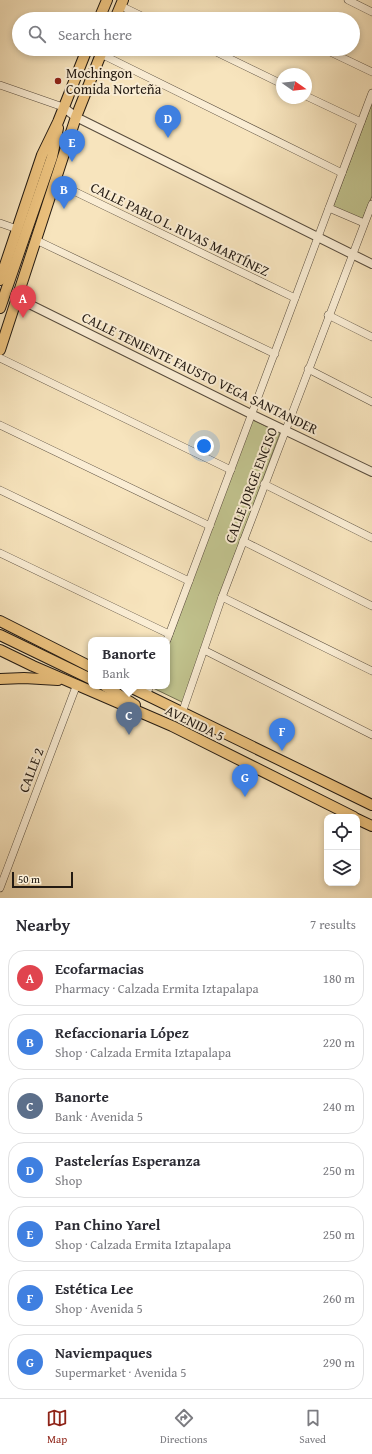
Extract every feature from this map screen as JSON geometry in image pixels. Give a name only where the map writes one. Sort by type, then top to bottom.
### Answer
[{"type":"main road","points":[[102,12],[107,0]]},
{"type":"main road","points":[[0,280],[42,155],[58,122],[84,56]]},
{"type":"main road","points":[[0,350],[2,339],[17,298],[76,117],[100,56]]},
{"type":"main road","points":[[0,308],[52,157],[58,122]]},
{"type":"main road","points":[[0,621],[88,665]]},
{"type":"main road","points":[[0,635],[88,677]]},
{"type":"main road","name":"AVENIDA 5","points":[[0,650],[33,666],[144,713],[348,814]]},
{"type":"main road","points":[[0,679],[41,678],[76,684]]},
{"type":"main road","points":[[110,689],[128,699],[144,713]]},
{"type":"main road","name":"AVENIDA 5","points":[[148,691],[182,713],[372,805]]},
{"type":"main road","points":[[360,820],[372,826]]},
{"type":"street","points":[[348,0],[372,12]]},
{"type":"street","points":[[122,3],[137,12]]},
{"type":"street","points":[[112,56],[342,173]]},
{"type":"street","points":[[224,56],[276,81]]},
{"type":"street","points":[[339,56],[372,72]]},
{"type":"street","points":[[0,85],[63,107],[76,117],[372,264]]},
{"type":"street","name":"CALLE JORGE ENCISO","points":[[168,637],[253,415],[274,354],[372,93]]},
{"type":"street","points":[[312,99],[361,122]]},
{"type":"street","name":"CALLE PABLO L. RIVAS MARTÍNEZ","points":[[55,182],[295,298]]},
{"type":"street","name":"CALLE JORGE ENCISO","points":[[182,713],[222,597],[264,484],[372,204]]},
{"type":"street","points":[[329,208],[364,223]]},
{"type":"street","points":[[0,223],[17,229]]},
{"type":"street","points":[[36,240],[274,354]]},
{"type":"street","name":"CALLE TENIENTE FAUSTO VEGA SANTANDER","points":[[17,298],[372,472]]},
{"type":"street","points":[[328,315],[372,337]]},
{"type":"street","points":[[0,358],[231,470]]},
{"type":"street","points":[[308,369],[372,402]]},
{"type":"street","points":[[0,425],[210,526]]},
{"type":"street","points":[[264,484],[372,538]]},
{"type":"street","points":[[0,490],[189,581]]},
{"type":"street","points":[[243,541],[372,606]]},
{"type":"street","points":[[0,553],[168,637]]},
{"type":"street","points":[[222,597],[372,671]]},
{"type":"street","points":[[204,650],[372,735]]},
{"type":"street","name":"CALLE 2","points":[[0,888],[76,684]]},
{"type":"green space","points":[[372,103],[372,196],[362,220],[333,207]]},
{"type":"green space","points":[[251,419],[280,433],[221,592],[184,703],[155,689],[170,689],[170,642]]},
{"type":"place","name":"Mochingon Comida Norteña","points":[[58,81]]},
{"type":"place","name":"Pastelerías Esperanza","points":[[168,138]]},
{"type":"place","name":"Pan Chino Yarel","points":[[72,162]]},
{"type":"place","name":"Refaccionaria López","points":[[64,209]]},
{"type":"place","name":"Ecofarmacias","points":[[23,318]]},
{"type":"place","name":"Banorte","points":[[129,735]]},
{"type":"place","name":"Estética Lee","points":[[282,751]]},
{"type":"place","name":"Naviempaques","points":[[245,797]]}]
